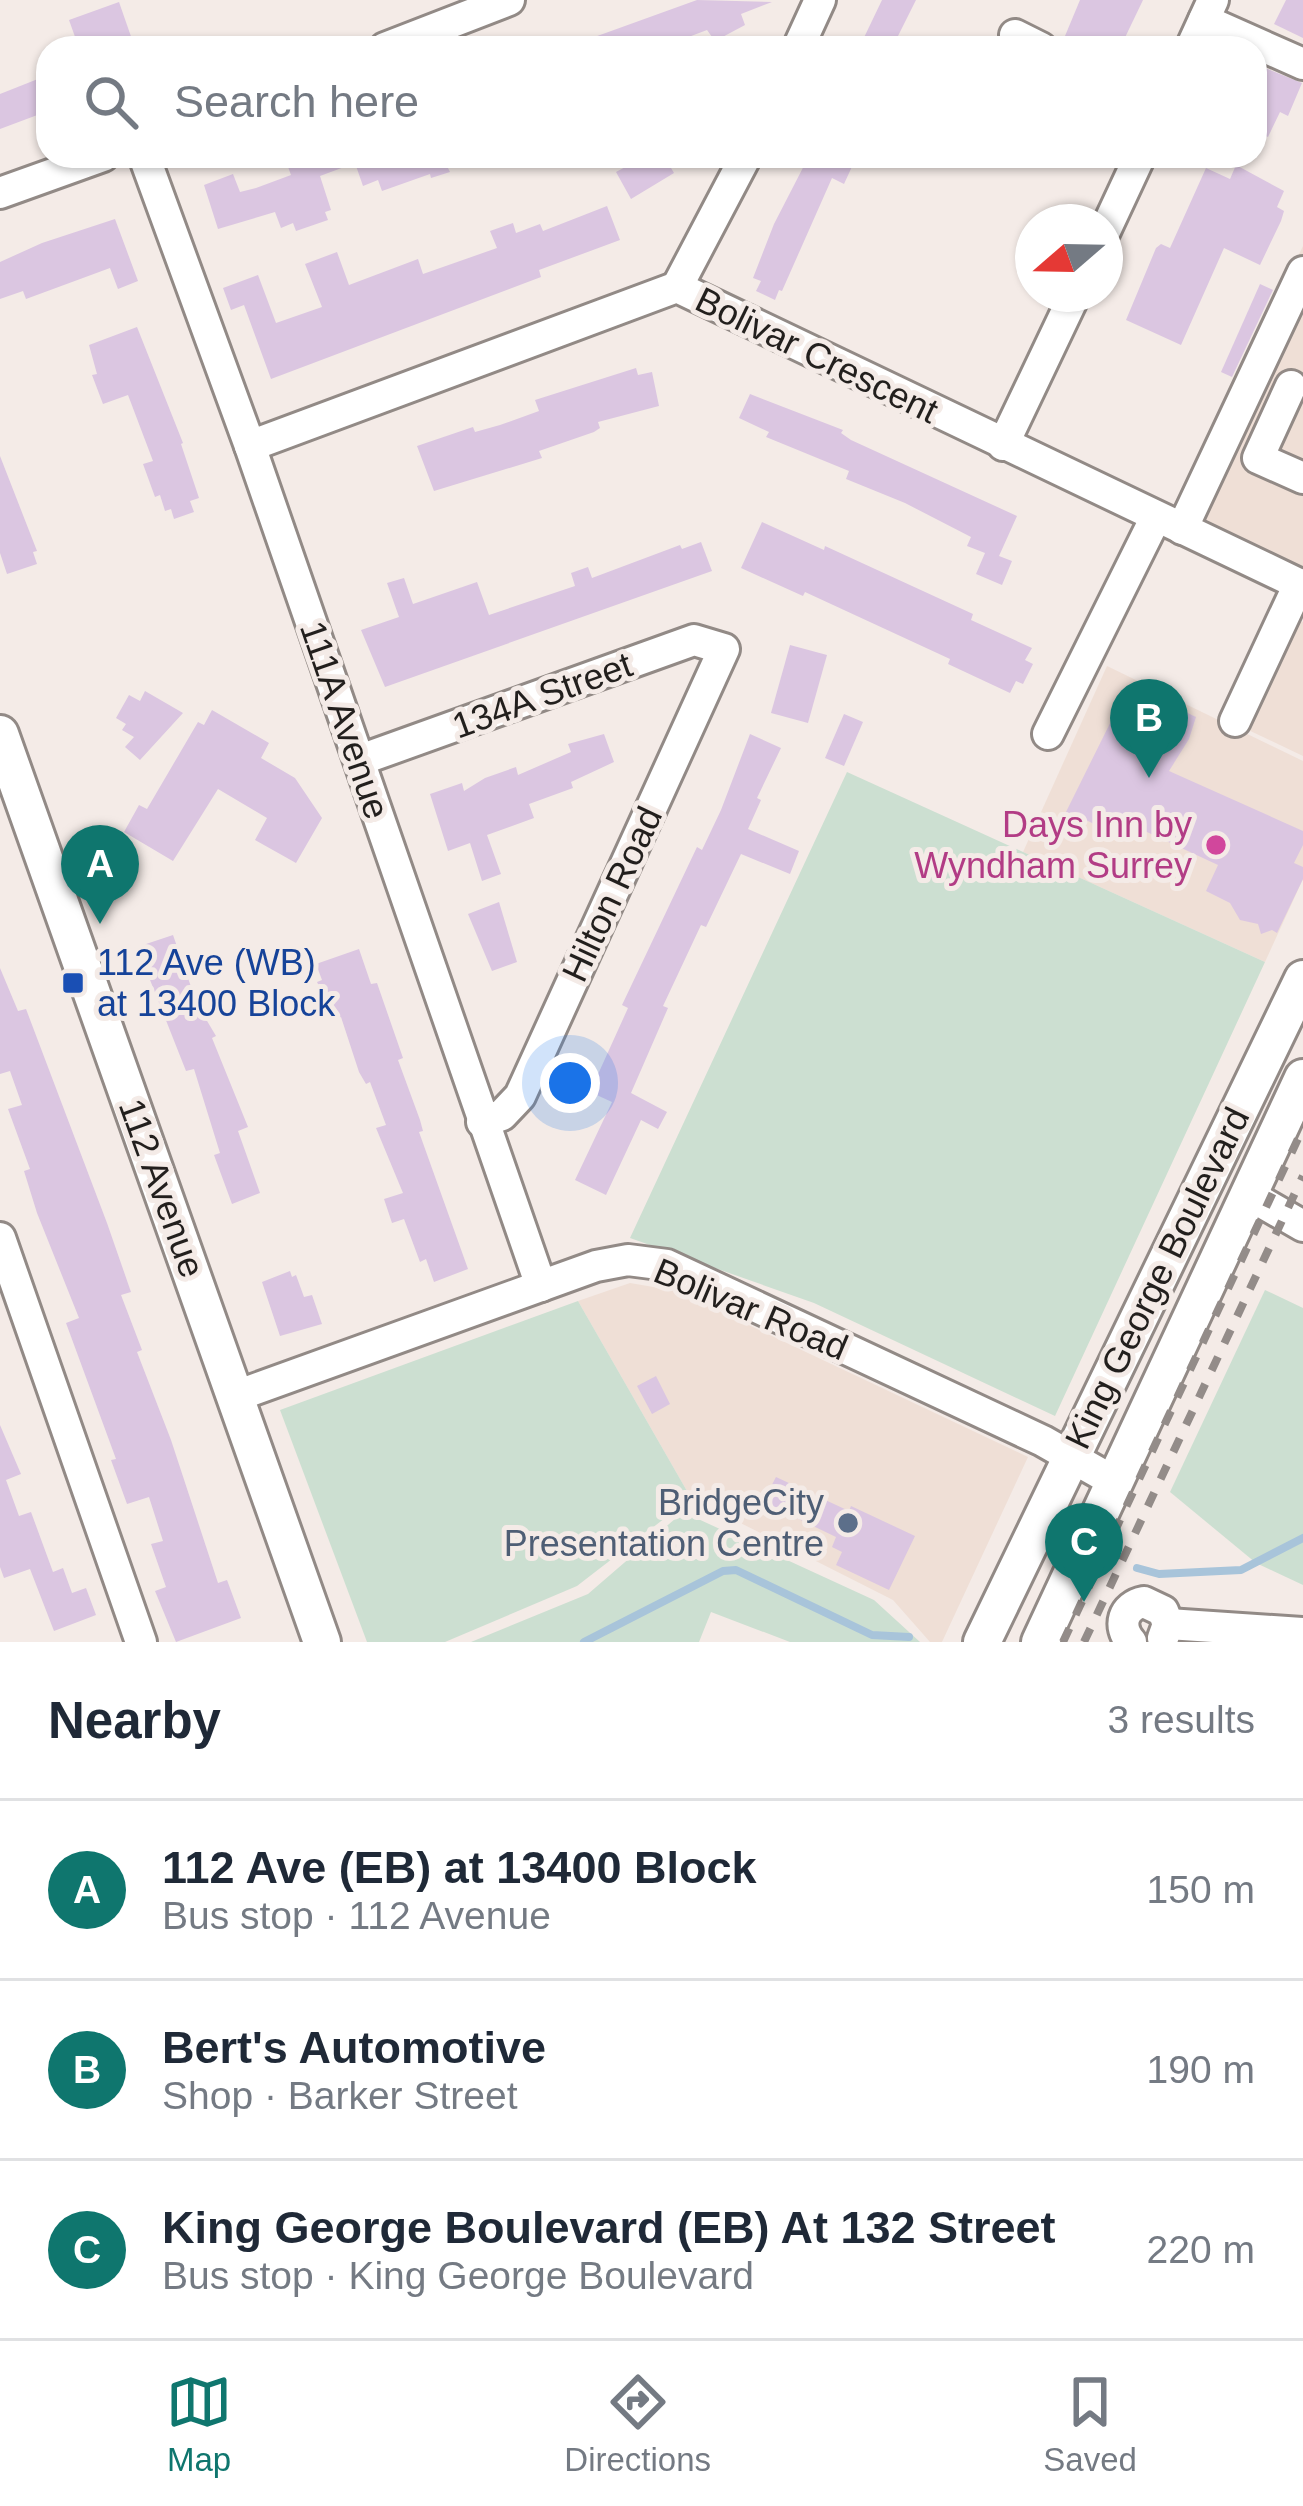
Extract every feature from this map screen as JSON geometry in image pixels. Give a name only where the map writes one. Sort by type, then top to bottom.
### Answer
[{"type":"main road","name":"112 Avenue","points":[[0,734],[236,1396],[318,1641]]},
{"type":"main road","name":"King George Boulevard","points":[[982,1642],[1303,979]]},
{"type":"main road","name":"King George Boulevard","points":[[1040,1642],[1303,1078]]},
{"type":"street","points":[[416,36],[509,0]]},
{"type":"street","points":[[804,36],[820,0]]},
{"type":"street","points":[[1203,23],[1235,36]]},
{"type":"street","points":[[1267,49],[1303,64]]},
{"type":"street","points":[[0,194],[71,168]]},
{"type":"street","name":"111A Avenue","points":[[148,168],[250,446],[541,1286]]},
{"type":"street","points":[[676,287],[740,168]]},
{"type":"street","points":[[1118,204],[1135,168]]},
{"type":"street","points":[[1048,734],[1256,370],[1303,272]]},
{"type":"street","name":"Bolivar Crescent","points":[[250,446],[676,287],[1301,585]]},
{"type":"street","points":[[1003,445],[1066,312]]},
{"type":"street","points":[[1256,370],[1297,388],[1258,458],[1303,478]]},
{"type":"street","points":[[1235,721],[1301,585]]},
{"type":"street","name":"134A Street","points":[[360,760],[694,640],[724,649]]},
{"type":"street","name":"Hilton Road","points":[[482,1122],[502,1115],[520,1096],[724,649]]},
{"type":"street","points":[[1251,1196],[1303,1226]]},
{"type":"street","points":[[0,1238],[141,1642]]},
{"type":"street","name":"Bolivar Road","points":[[236,1396],[541,1286],[628,1260],[668,1265],[1115,1481]]},
{"type":"street","points":[[1132,1642],[1125,1634],[1124,1619],[1137,1603],[1158,1606],[1163,1633],[1303,1633]]},
{"type":"shaded area","points":[[1303,246],[1303,603],[1160,538]]},
{"type":"shaded area","points":[[1292,618],[1303,622],[1303,756],[1242,727]]},
{"type":"shaded area","points":[[1107,666],[1303,761],[1303,879],[1265,962],[1023,852]]},
{"type":"shaded area","points":[[630,1283],[677,1291],[1028,1457],[942,1642],[930,1642],[893,1600],[691,1498],[578,1301]]},
{"type":"green space","points":[[847,772],[1265,962],[1055,1416],[814,1303],[630,1238]]},
{"type":"green space","points":[[1265,1290],[1303,1308],[1303,1585],[1256,1563],[1170,1492]]},
{"type":"green space","points":[[578,1301],[691,1498],[577,1586],[445,1642],[367,1642],[280,1410]]},
{"type":"green space","points":[[683,1512],[874,1600],[920,1642],[790,1642],[711,1612],[699,1642],[471,1642],[588,1594]]},
{"type":"building","points":[[697,0],[772,2],[741,14],[745,25],[724,36],[711,36],[707,30],[691,36],[597,36]]},
{"type":"building","points":[[882,0],[916,0],[898,36],[865,36]]},
{"type":"building","points":[[1080,0],[1143,0],[1126,36],[1065,36]]},
{"type":"building","points":[[1286,0],[1303,0],[1303,38],[1274,24]]},
{"type":"building","points":[[119,2],[131,36],[75,36],[69,20]]},
{"type":"building","points":[[1267,69],[1302,83],[1288,116],[1280,112],[1268,137]]},
{"type":"building","points":[[36,80],[36,116],[0,129],[0,94]]},
{"type":"building","points":[[288,168],[342,168],[320,176],[331,210],[325,212],[328,220],[296,231],[293,223],[281,228],[275,212],[218,229],[204,185],[233,174],[240,192],[291,175]]},
{"type":"building","points":[[357,168],[448,168],[450,172],[382,191],[378,180],[363,186]]},
{"type":"building","points":[[671,168],[674,173],[631,199],[616,172]]},
{"type":"building","points":[[803,168],[851,168],[844,184],[832,178],[775,300],[756,291],[761,281],[753,278]]},
{"type":"building","points":[[1206,168],[1230,179],[1235,168],[1242,168],[1284,191],[1277,207],[1284,211],[1281,221],[1260,265],[1224,248],[1181,345],[1126,320],[1156,248],[1161,244],[1170,248]]},
{"type":"building","points":[[607,206],[620,240],[539,270],[541,277],[271,379],[244,305],[231,310],[223,288],[258,275],[276,323],[322,307],[305,264],[337,252],[349,285],[418,259],[423,274],[497,248],[490,231],[513,223],[516,233],[540,224],[543,231]]},
{"type":"building","points":[[115,219],[138,281],[118,289],[110,268],[26,299],[23,291],[0,299],[0,262]]},
{"type":"building","points":[[1260,284],[1273,290],[1232,377],[1221,372]]},
{"type":"building","points":[[137,327],[183,443],[199,498],[190,501],[194,512],[174,519],[171,509],[165,511],[160,495],[155,497],[143,464],[153,461],[128,395],[103,404],[92,375],[97,374],[89,345]]},
{"type":"building","points":[[636,368],[638,375],[652,372],[659,406],[598,422],[600,428],[594,432],[539,451],[542,458],[434,491],[417,446],[473,427],[475,432],[500,425],[539,411],[535,400]]},
{"type":"building","points":[[750,394],[843,430],[851,440],[1017,516],[999,556],[1012,561],[1002,585],[976,574],[985,553],[967,546],[971,537],[846,479],[849,471],[766,437],[769,432],[739,418]]},
{"type":"building","points":[[0,456],[37,551],[33,552],[37,564],[7,574],[0,553]]},
{"type":"building","points":[[762,522],[973,614],[971,620],[1032,648],[1025,660],[1033,664],[1023,684],[1016,681],[1010,693],[948,664],[950,659],[741,568]]},
{"type":"building","points":[[701,542],[712,571],[385,687],[361,630],[399,617],[387,583],[404,578],[413,604],[477,582],[489,615],[575,586],[571,573],[588,567],[592,578],[680,545],[682,549]]},
{"type":"building","points":[[790,645],[827,655],[808,723],[771,713]]},
{"type":"building","points":[[1129,685],[1196,717],[1169,771],[1303,831],[1303,845],[1294,863],[1303,867],[1303,879],[1277,933],[1261,934],[1258,924],[1240,920],[1230,903],[1206,891],[1218,865],[1106,813],[1100,827],[1088,821],[1071,829],[1065,814]]},
{"type":"building","points":[[145,691],[183,713],[140,760],[125,747],[134,737],[122,730],[126,724],[116,718],[129,695],[140,701]]},
{"type":"building","points":[[212,710],[269,743],[261,758],[295,778],[322,818],[296,863],[255,840],[267,818],[218,789],[173,861],[124,832],[139,805],[147,809],[198,722],[204,725]]},
{"type":"building","points":[[844,714],[863,722],[844,766],[825,758]]},
{"type":"building","points":[[604,734],[614,762],[571,782],[573,788],[529,804],[534,818],[487,835],[501,874],[482,881],[470,843],[448,851],[430,794],[462,783],[464,791],[516,767],[518,775],[571,752],[568,744]]},
{"type":"building","points":[[750,734],[781,748],[748,829],[799,851],[790,874],[741,854],[706,927],[701,925],[663,1006],[668,1008],[631,1093],[667,1112],[658,1129],[641,1120],[606,1195],[575,1180],[612,1102],[590,1092],[628,1008],[622,1005],[697,847],[702,850],[721,810]]},
{"type":"building","points":[[499,902],[517,962],[492,971],[468,914]]},
{"type":"building","points":[[173,935],[248,1127],[238,1131],[260,1193],[232,1204],[214,1155],[220,1153],[194,1069],[186,1071],[137,947]]},
{"type":"building","points":[[359,949],[371,984],[377,983],[403,1058],[398,1060],[420,1120],[423,1131],[419,1132],[468,1269],[434,1282],[426,1259],[420,1262],[404,1219],[392,1223],[384,1199],[403,1193],[376,1128],[386,1125],[370,1082],[366,1084],[359,1072],[341,1017],[335,1019],[317,982],[322,980],[316,964]]},
{"type":"building","points":[[0,968],[18,1011],[26,1009],[107,1223],[131,1292],[121,1295],[142,1350],[137,1352],[218,1583],[227,1580],[241,1618],[176,1642],[155,1591],[166,1587],[151,1544],[163,1541],[149,1497],[127,1504],[111,1460],[116,1459],[66,1323],[79,1318],[24,1171],[30,1169],[8,1109],[22,1105],[10,1071],[0,1074]]},
{"type":"building","points":[[290,1271],[304,1297],[312,1295],[322,1324],[280,1336],[262,1282]]},
{"type":"building","points":[[656,1376],[670,1404],[652,1414],[637,1386]]},
{"type":"building","points":[[0,1425],[21,1474],[6,1480],[19,1516],[31,1512],[53,1572],[63,1568],[72,1593],[86,1588],[96,1615],[54,1631],[30,1569],[4,1578],[0,1567]]},
{"type":"building","name":"BridgeCity Presentation Centre","points":[[776,1477],[915,1536],[889,1590],[836,1565],[842,1552],[832,1547],[836,1537],[763,1502]]},
{"type":"waterway","points":[[1137,1568],[1159,1574],[1241,1570],[1303,1538]]},
{"type":"waterway","points":[[584,1642],[723,1571],[736,1570],[872,1635],[909,1637]]},
{"type":"railway","points":[[1063,1642],[1303,1128]]},
{"type":"railway","points":[[1084,1642],[1303,1176]]},
{"type":"place","name":"Bert's Automotive","points":[[1149,778]]},
{"type":"place","name":"Days Inn by Wyndham Surrey","points":[[1216,845]]},
{"type":"place","name":"112 Ave (EB) at 13400 Block","points":[[100,924]]},
{"type":"place","name":"112 Ave (WB) at 13400 Block","points":[[73,983]]},
{"type":"place","name":"BridgeCity Presentation Centre","points":[[848,1523]]},
{"type":"place","name":"King George Boulevard (EB) At 132 Street","points":[[1084,1602]]}]
